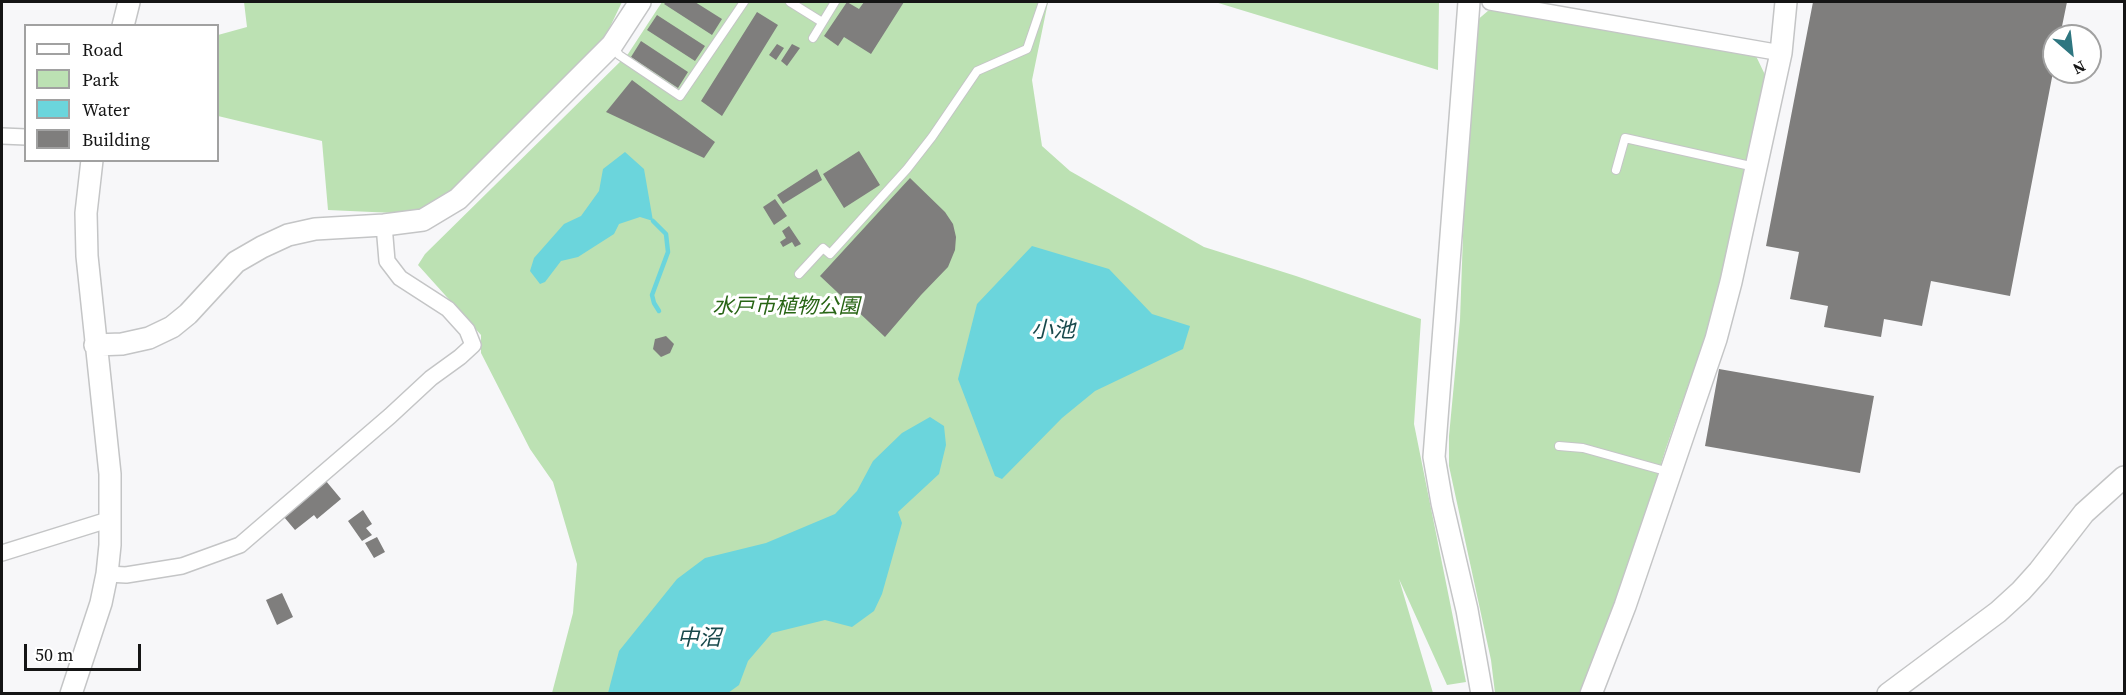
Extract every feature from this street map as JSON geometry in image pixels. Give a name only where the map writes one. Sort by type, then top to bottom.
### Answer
[{"type":"street","points":[[124,24],[129,2]]},
{"type":"street","points":[[95,345],[122,344],[149,338],[172,327],[188,314],[236,262],[288,235],[315,229],[423,220],[458,199],[612,45],[640,2]]},
{"type":"street","points":[[1469,2],[1434,457],[1442,503],[1467,610],[1482,693]]},
{"type":"street","points":[[1490,2],[1781,53]]},
{"type":"street","points":[[1591,693],[1624,606],[1716,339],[1731,282],[1781,53],[1786,2]]},
{"type":"street","points":[[2,136],[24,137]]},
{"type":"street","points":[[71,693],[92,634],[107,574],[111,519],[110,474],[87,256],[92,162]]},
{"type":"street","points":[[107,574],[126,575],[182,566],[240,545],[431,378],[473,345],[467,330],[448,309],[400,278],[387,261],[384,225]]},
{"type":"street","points":[[1888,693],[1998,612],[2021,591],[2039,572],[2084,513],[2124,477]]},
{"type":"street","points":[[2,553],[111,519]]},
{"type":"lane","points":[[612,45],[619,55],[680,96],[744,2]]},
{"type":"lane","points":[[790,2],[822,22]]},
{"type":"lane","points":[[813,38],[835,2]]},
{"type":"lane","points":[[799,274],[823,248],[830,254],[907,169],[932,138],[977,71],[1028,49],[1043,2]]},
{"type":"lane","points":[[1616,170],[1625,138],[1756,168]]},
{"type":"lane","points":[[1558,446],[1583,448],[1670,472]]},
{"type":"green space","points":[[244,2],[622,2],[598,52],[438,204],[416,214],[328,210],[322,141],[219,116],[219,35],[247,27]]},
{"type":"green space","name":"水戸市植物公園","points":[[662,2],[1048,2],[1032,80],[1042,146],[1070,171],[1204,247],[1421,319],[1414,424],[1466,682],[1447,685],[1399,579],[1433,693],[552,693],[573,613],[577,564],[553,482],[530,449],[481,353],[481,335],[418,265],[425,254],[628,54]]},
{"type":"green space","points":[[1215,2],[1439,2],[1438,70]]},
{"type":"green space","points":[[1489,10],[1756,56],[1767,79],[1712,318],[1666,448],[1613,618],[1582,693],[1495,693],[1491,660],[1449,466],[1449,436],[1460,320],[1466,151],[1475,22]]},
{"type":"water","points":[[625,152],[644,169],[653,221],[640,217],[619,224],[614,234],[578,257],[561,261],[545,282],[540,284],[530,271],[534,258],[564,224],[581,216],[599,191],[603,169]]},
{"type":"water","name":"小池","points":[[1032,246],[1109,269],[1152,314],[1190,326],[1183,349],[1095,391],[1062,418],[1002,479],[995,476],[958,379],[977,304]]},
{"type":"water","name":"中沼","points":[[930,417],[944,426],[946,445],[939,474],[898,512],[902,523],[882,594],[874,611],[852,627],[825,620],[772,633],[748,661],[739,685],[728,693],[608,693],[619,651],[677,579],[705,558],[766,543],[835,514],[857,491],[873,461],[902,433]]},
{"type":"building","points":[[666,2],[695,2],[722,19],[712,35],[664,4]]},
{"type":"building","points":[[847,2],[859,9],[864,2],[904,2],[871,54],[844,37],[838,46],[824,36]]},
{"type":"building","points":[[1813,2],[2067,2],[2062,24],[2042,24],[2042,84],[2051,84],[2010,296],[1931,281],[1922,326],[1884,319],[1881,337],[1824,327],[1828,306],[1790,299],[1799,252],[1766,246]]},
{"type":"building","points":[[757,12],[778,25],[722,116],[701,101]]},
{"type":"building","points":[[657,15],[705,46],[695,61],[647,30]]},
{"type":"building","points":[[641,41],[688,72],[678,88],[631,57]]},
{"type":"building","points":[[777,44],[784,48],[776,60],[769,55]]},
{"type":"building","points":[[792,44],[800,48],[787,66],[781,61]]},
{"type":"building","points":[[632,80],[715,142],[704,158],[606,112]]},
{"type":"building","points":[[859,151],[880,185],[844,208],[823,174]]},
{"type":"building","points":[[817,169],[822,180],[783,204],[777,195]]},
{"type":"building","points":[[910,178],[945,212],[953,224],[956,237],[955,250],[948,267],[885,337],[820,276]]},
{"type":"building","points":[[775,199],[787,216],[774,225],[763,207]]},
{"type":"building","points":[[789,226],[801,244],[795,247],[792,242],[783,247],[780,242],[786,238],[782,231]]},
{"type":"building","points":[[666,336],[674,344],[670,353],[661,357],[653,349],[655,339]]},
{"type":"building","points":[[1719,369],[1874,396],[1860,473],[1705,446]]},
{"type":"building","points":[[326,481],[341,499],[317,519],[314,515],[295,530],[284,517]]},
{"type":"building","points":[[363,510],[372,524],[366,528],[372,535],[362,541],[348,521]]},
{"type":"building","points":[[377,537],[385,552],[374,558],[365,543]]},
{"type":"building","points":[[282,593],[293,617],[277,625],[266,600]]},
{"type":"waterway","points":[[653,221],[666,234],[668,252],[652,295],[659,311]]}]
